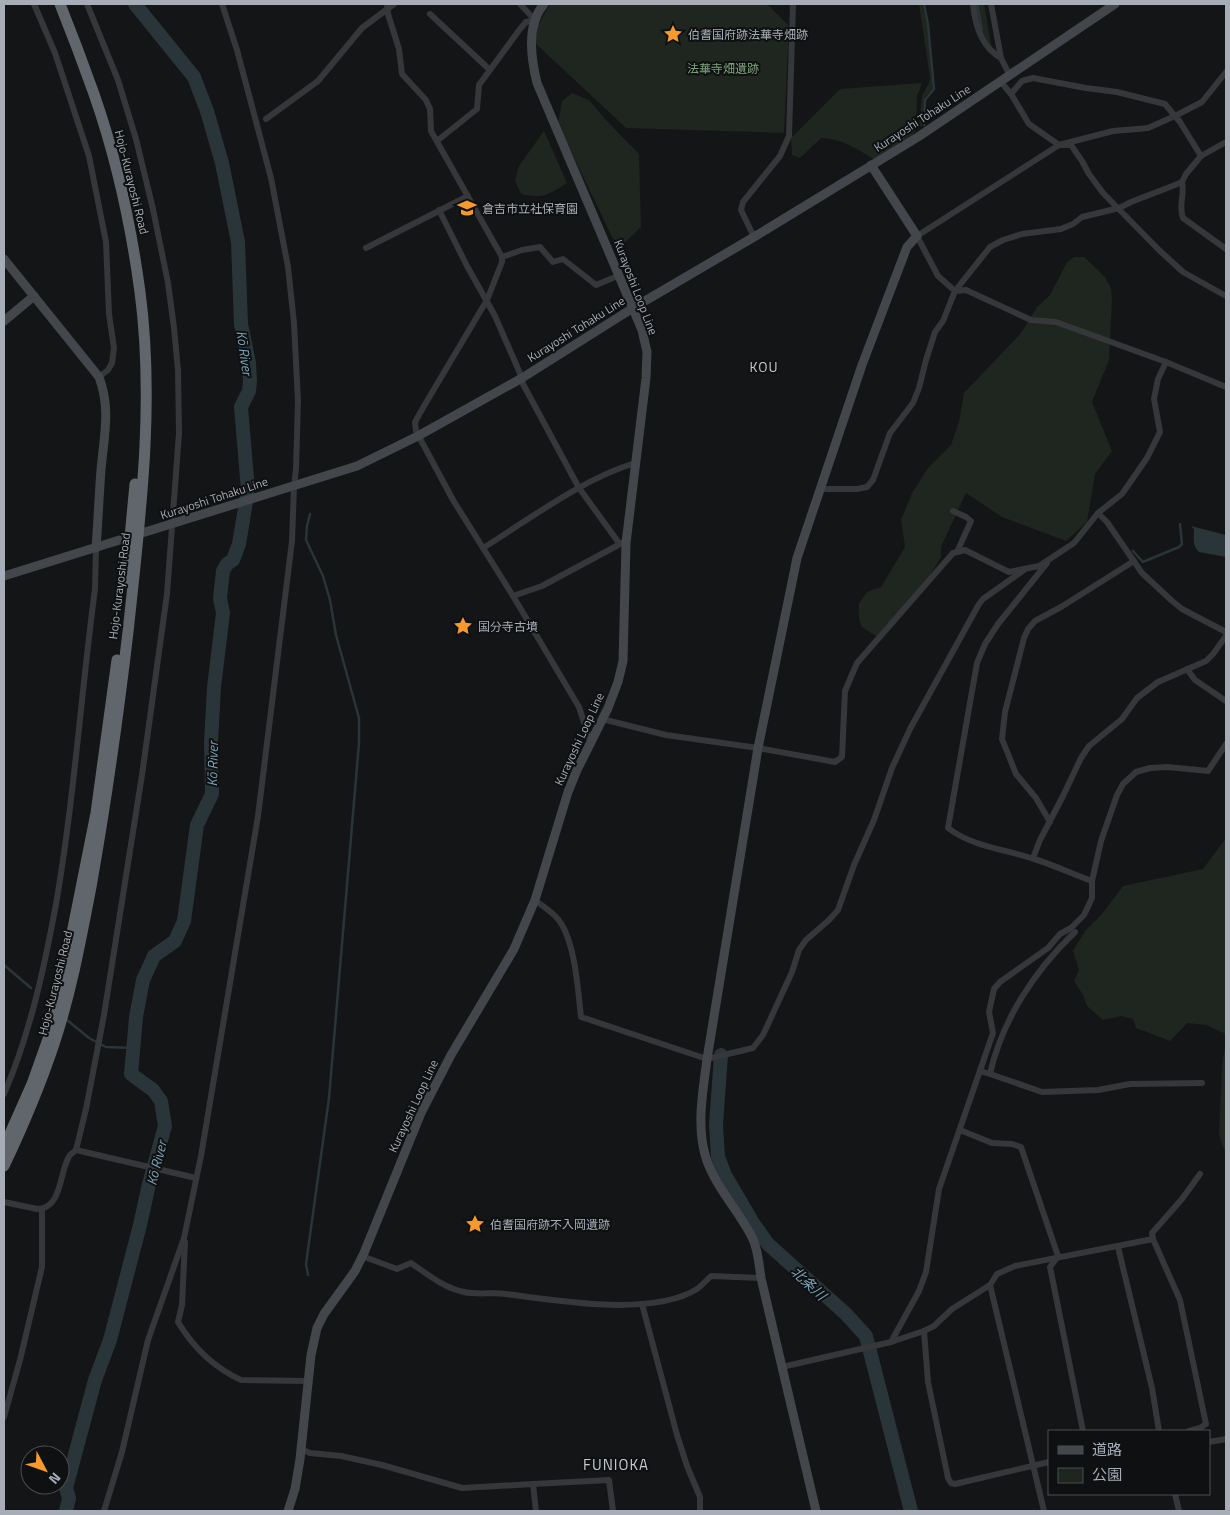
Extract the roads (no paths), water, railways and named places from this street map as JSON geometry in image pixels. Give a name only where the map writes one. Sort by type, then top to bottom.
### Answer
[{"type":"highway","name":"Hojo-Kurayoshi Road","points":[[54,4],[90,101],[125,241],[138,349],[137,517]]},
{"type":"highway","name":"Hojo-Kurayoshi Road","points":[[4,1148],[32,1084],[48,1039],[75,925],[96,813],[132,555],[137,517],[146,401],[140,294],[132,240],[95,95],[60,4]]},
{"type":"highway","name":"Hojo-Kurayoshi Road","points":[[4,1166],[22,1128],[56,1042],[83,927],[104,814],[117,727],[132,555]]},
{"type":"main road","name":"Kurayoshi Loop Line","points":[[288,1511],[295,1489],[301,1449],[310,1355],[317,1328],[324,1314],[355,1271],[421,1113],[451,1055],[514,949],[535,900],[568,792],[618,682],[624,661],[622,543],[646,378],[647,352],[642,330],[620,275],[537,83],[532,64],[532,35],[535,20],[544,4]]},
{"type":"main road","name":"Kurayoshi Tohaku Line","points":[[4,576],[357,466],[418,436],[522,378],[633,308],[918,137],[1115,4]]},
{"type":"main road","points":[[816,1511],[753,1238],[713,1174],[706,1158],[701,1134],[702,1098],[758,748],[797,558],[862,365],[907,247],[917,236],[871,165]]},
{"type":"main road","points":[[4,260],[98,377],[104,393],[107,413],[96,548]]},
{"type":"main road","points":[[4,321],[34,296]]},
{"type":"street","points":[[34,4],[56,53],[89,156],[106,242],[109,314],[114,348],[112,363],[108,370],[98,377]]},
{"type":"street","points":[[79,1150],[98,1052],[120,919],[167,594],[180,433],[178,370],[168,283],[153,210],[136,140],[118,80],[87,4]]},
{"type":"street","points":[[104,1511],[122,1452],[148,1340],[184,1238],[196,1178],[234,966],[258,816],[292,541],[298,401],[294,323],[288,267],[271,178],[237,50],[222,4]]},
{"type":"street","points":[[266,120],[318,81],[362,28],[388,6],[394,4]]},
{"type":"street","points":[[520,4],[535,20]]},
{"type":"street","points":[[754,237],[742,210],[743,202],[780,156],[789,136],[793,4]]},
{"type":"street","points":[[973,4],[981,38],[993,53],[1001,58]]},
{"type":"street","points":[[991,4],[1001,58],[1010,76]]},
{"type":"street","points":[[388,6],[388,14],[400,50],[402,74],[426,100],[430,109],[431,131],[502,257],[502,262],[487,300],[415,422],[418,436],[453,500],[484,548],[579,707],[590,741]]},
{"type":"street","points":[[430,14],[490,70]]},
{"type":"street","points":[[437,141],[477,109],[479,85],[526,22],[535,20]]},
{"type":"street","points":[[1226,72],[1202,102],[1148,128],[1113,131],[1059,145],[917,236],[938,276],[955,291],[966,290],[1031,320],[1056,322],[1166,362],[1226,387]]},
{"type":"street","points":[[1011,94],[1022,81],[1033,78],[1117,92],[1165,104],[1201,156]]},
{"type":"street","points":[[1001,82],[1011,94],[1029,124],[1059,145],[1071,146],[1102,193],[1183,272],[1226,296]]},
{"type":"street","points":[[1226,142],[1201,156],[1186,174],[1182,182],[1184,191],[1180,210],[1183,218],[1226,249]]},
{"type":"street","points":[[821,489],[858,489],[867,487],[873,480],[890,433],[913,404],[935,332],[942,322],[955,291],[990,247],[1003,240],[1022,234],[1060,229],[1082,217],[1119,208],[1182,182]]},
{"type":"street","points":[[366,248],[468,196]]},
{"type":"street","points":[[440,210],[487,300],[523,384],[579,488],[622,543],[542,586],[513,596]]},
{"type":"street","points":[[502,257],[522,250],[540,247],[553,262],[563,259],[596,285],[620,275]]},
{"type":"street","points":[[602,719],[666,735],[758,748],[835,762],[842,757],[845,691],[857,663],[953,553],[965,550],[1009,572],[1039,566],[1074,543],[1098,513],[1122,494],[1147,458],[1160,432],[1154,399],[1158,380],[1166,362]]},
{"type":"street","points":[[484,548],[579,488],[634,463]]},
{"type":"street","points":[[953,511],[966,517],[971,522],[957,552]]},
{"type":"street","points":[[1098,513],[1107,522],[1142,573],[1178,606],[1226,632]]},
{"type":"street","points":[[4,1094],[16,1067],[37,993],[66,847],[94,588],[96,548]]},
{"type":"street","points":[[1049,559],[998,624],[985,644],[977,663],[948,828],[957,835],[972,841],[1033,858],[1092,881]]},
{"type":"street","points":[[1050,822],[1036,798],[1016,774],[1002,740],[1005,712],[1024,638],[1028,629],[1035,621],[1069,603],[1134,562]]},
{"type":"street","points":[[535,900],[557,918],[565,931],[578,979],[581,1017],[707,1059],[753,1048],[763,1035],[792,972],[799,950],[806,940],[838,910],[854,865],[874,820],[892,768],[910,729],[979,604],[983,599],[1024,570]]},
{"type":"street","points":[[1033,858],[1040,840],[1081,758],[1089,746],[1122,719],[1137,698],[1158,682],[1206,661],[1226,636]]},
{"type":"street","points":[[1188,669],[1195,680],[1226,701]]},
{"type":"street","points":[[891,1342],[920,1291],[926,1272],[940,1189],[992,1033],[989,1012],[994,989],[1000,982],[1048,948],[1060,934],[1071,928],[1084,915],[1092,898],[1092,881],[1101,841],[1117,795],[1123,784],[1136,772],[1150,768],[1168,767],[1208,771],[1226,744]]},
{"type":"street","points":[[990,1074],[994,1054],[1023,996],[1057,949],[1075,932]]},
{"type":"street","points":[[980,1072],[1042,1092],[1098,1090],[1130,1084],[1202,1083]]},
{"type":"street","points":[[960,1130],[992,1143],[1021,1147],[1058,1256]]},
{"type":"street","points":[[4,1202],[42,1209],[51,1204],[56,1196],[70,1155],[79,1150],[196,1178]]},
{"type":"street","points":[[1193,1430],[1206,1424],[1180,1300],[1152,1233],[1200,1174]]},
{"type":"street","points":[[4,1417],[20,1360],[42,1267],[42,1209]]},
{"type":"street","points":[[184,1238],[182,1305],[178,1322],[186,1335],[201,1352],[231,1376],[241,1380],[307,1381]]},
{"type":"street","points":[[782,1367],[891,1342],[924,1332],[934,1326],[959,1304],[990,1285],[997,1274],[1015,1266],[1058,1256],[1071,1256],[1153,1239]]},
{"type":"street","points":[[1118,1247],[1152,1388],[1160,1430]]},
{"type":"street","points":[[362,1256],[397,1269],[411,1263],[442,1284],[464,1292],[609,1304],[642,1304],[675,1298],[697,1289],[711,1276],[761,1278]]},
{"type":"street","points":[[1058,1256],[1050,1266],[1083,1430]]},
{"type":"street","points":[[990,1285],[1044,1511]]},
{"type":"street","points":[[642,1304],[677,1435],[700,1498],[700,1511]]},
{"type":"street","points":[[924,1332],[928,1382],[948,1478],[951,1483],[956,1484],[1048,1462]]},
{"type":"street","points":[[1210,1442],[1226,1439]]},
{"type":"street","points":[[301,1449],[310,1453],[341,1456],[382,1465],[462,1488],[609,1480],[613,1511]]},
{"type":"street","points":[[533,1484],[536,1511]]},
{"type":"street","points":[[1175,1495],[1179,1511]]},
{"type":"waterway","name":"Kō River","points":[[66,1511],[69,1498],[66,1488],[95,1380],[110,1340],[165,1126],[161,1101],[153,1090],[131,1074],[136,1017],[143,980],[154,956],[175,941],[184,921],[197,825],[212,794],[211,743],[214,687],[223,613],[220,598],[223,571],[227,564],[233,560],[239,544],[248,490],[241,407],[249,391],[249,363],[241,324],[238,242],[222,163],[207,111],[194,77],[135,4]]},
{"type":"waterway","points":[[924,4],[928,25],[934,89],[925,100],[924,125]]},
{"type":"waterway","points":[[977,4],[982,30]]},
{"type":"waterway","points":[[308,1275],[306,1264],[329,1098],[359,743],[359,718],[336,635],[330,600],[323,576],[306,540],[310,514]]},
{"type":"waterway","points":[[1133,551],[1143,562],[1179,547],[1182,544],[1180,524]]},
{"type":"waterway","points":[[4,965],[31,988]]},
{"type":"waterway","points":[[67,1020],[89,1038],[106,1047],[133,1048]]},
{"type":"waterway","name":"北条川","points":[[721,1055],[716,1125],[718,1157],[725,1175],[753,1223],[768,1244],[846,1314],[866,1336],[911,1511]]},
{"type":"place","name":"伯耆国府跡法華寺畑跡","points":[[673,34]]},
{"type":"place","name":"倉吉市立社保育園","points":[[467,208]]},
{"type":"place","name":"国分寺古墳","points":[[463,626]]},
{"type":"place","name":"伯耆国府跡不入岡遺跡","points":[[475,1224]]},
{"type":"district","name":"KOU","points":[[764,366]]},
{"type":"district","name":"FUNIOKA","points":[[616,1464]]},
{"type":"park label","name":"法華寺畑遺跡","points":[[723,68]]}]
